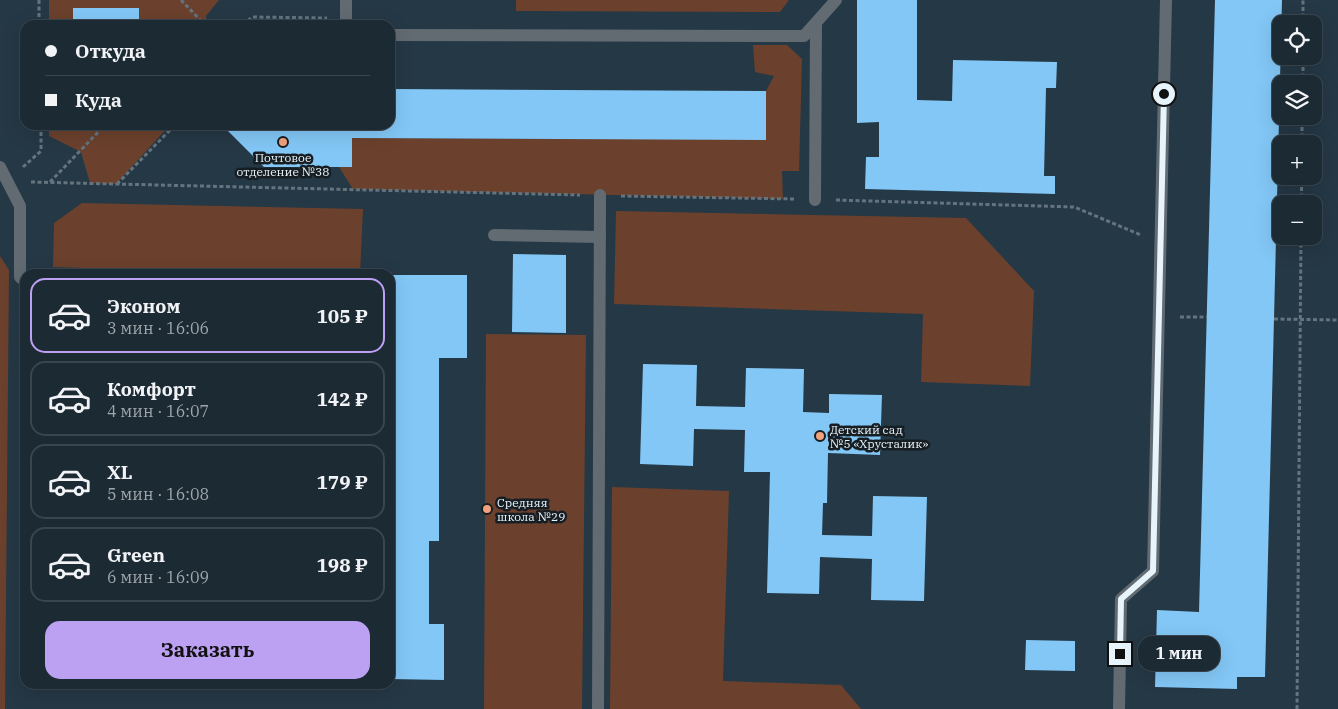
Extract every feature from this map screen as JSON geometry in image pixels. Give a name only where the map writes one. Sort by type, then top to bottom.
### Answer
[{"type":"lane","points":[[346,0],[346,20]]},
{"type":"lane","points":[[395,34],[804,36],[836,0]]},
{"type":"lane","points":[[1119,709],[1121,599],[1153,571],[1166,0]]},
{"type":"lane","points":[[815,200],[816,22]]},
{"type":"lane","points":[[0,167],[20,206],[20,269]]},
{"type":"lane","points":[[598,709],[600,195]]},
{"type":"lane","points":[[494,235],[600,237]]},
{"type":"path","points":[[39,0],[40,20]]},
{"type":"path","points":[[181,0],[199,20]]},
{"type":"path","points":[[1303,0],[1303,15]]},
{"type":"path","points":[[249,20],[252,17],[308,20]]},
{"type":"path","points":[[8,181],[41,151],[41,130]]},
{"type":"path","points":[[50,182],[100,130]]},
{"type":"path","points":[[116,184],[170,130]]},
{"type":"path","points":[[8,181],[1074,206],[1160,243]]},
{"type":"path","points":[[1297,709],[1301,245]]},
{"type":"path","points":[[1159,316],[1207,317]]},
{"type":"path","points":[[1274,319],[1338,320]]},
{"type":"shaded area","points":[[49,0],[219,0],[206,16],[206,20],[49,20]]},
{"type":"shaded area","points":[[516,0],[789,0],[780,12],[516,11]]},
{"type":"shaded area","points":[[753,45],[787,45],[802,59],[799,171],[782,171],[783,199],[353,189],[339,167],[352,167],[352,138],[766,139],[766,91],[774,76],[755,72]]},
{"type":"shaded area","points":[[49,130],[165,130],[116,184],[90,183],[81,152],[49,136]]},
{"type":"shaded area","points":[[82,203],[363,209],[360,269],[116,269],[53,267],[54,223]]},
{"type":"shaded area","points":[[616,211],[966,218],[1034,291],[1030,386],[921,382],[923,314],[614,304]]},
{"type":"shaded area","points":[[0,256],[9,270],[5,709],[0,709]]},
{"type":"shaded area","points":[[486,334],[586,335],[582,709],[484,709]]},
{"type":"shaded area","points":[[612,487],[729,491],[723,681],[841,685],[861,709],[610,709]]},
{"type":"building","points":[[857,0],[917,0],[917,100],[952,101],[953,60],[1057,62],[1056,88],[1046,88],[1044,176],[1055,176],[1055,194],[865,189],[866,157],[879,157],[879,122],[857,123]]},
{"type":"building","points":[[1215,0],[1282,0],[1282,15],[1272,15],[1272,65],[1280,65],[1280,75],[1272,75],[1272,125],[1279,125],[1279,135],[1272,135],[1272,185],[1277,185],[1277,195],[1272,195],[1272,245],[1276,245],[1265,677],[1237,677],[1237,689],[1155,687],[1157,610],[1199,612]]},
{"type":"building","points":[[73,8],[139,8],[139,20],[73,20]]},
{"type":"building","points":[[395,89],[766,91],[766,140],[352,138],[352,167],[264,167],[227,130],[395,130]]},
{"type":"building","points":[[513,254],[566,255],[566,333],[512,332]]},
{"type":"building","points":[[395,275],[467,275],[467,358],[439,358],[439,541],[429,541],[429,624],[444,624],[444,680],[395,679]]},
{"type":"building","points":[[643,364],[697,365],[696,406],[745,407],[746,368],[804,369],[803,412],[829,413],[829,394],[882,395],[880,455],[828,453],[827,503],[823,503],[822,535],[872,536],[873,496],[927,497],[924,601],[871,600],[872,559],[820,557],[819,594],[767,593],[770,472],[744,472],[745,430],[694,429],[693,466],[640,464]]},
{"type":"building","points":[[1026,640],[1075,641],[1075,671],[1025,670]]},
{"type":"place","name":"Почтовое отделение №38","points":[[283,142]]},
{"type":"place","name":"Детский сад №5 «Хрусталик»","points":[[820,436]]},
{"type":"place","name":"Средняя школа №29","points":[[487,509]]},
{"type":"route","points":[[1120,654],[1121,599],[1153,571],[1164,94]]}]
